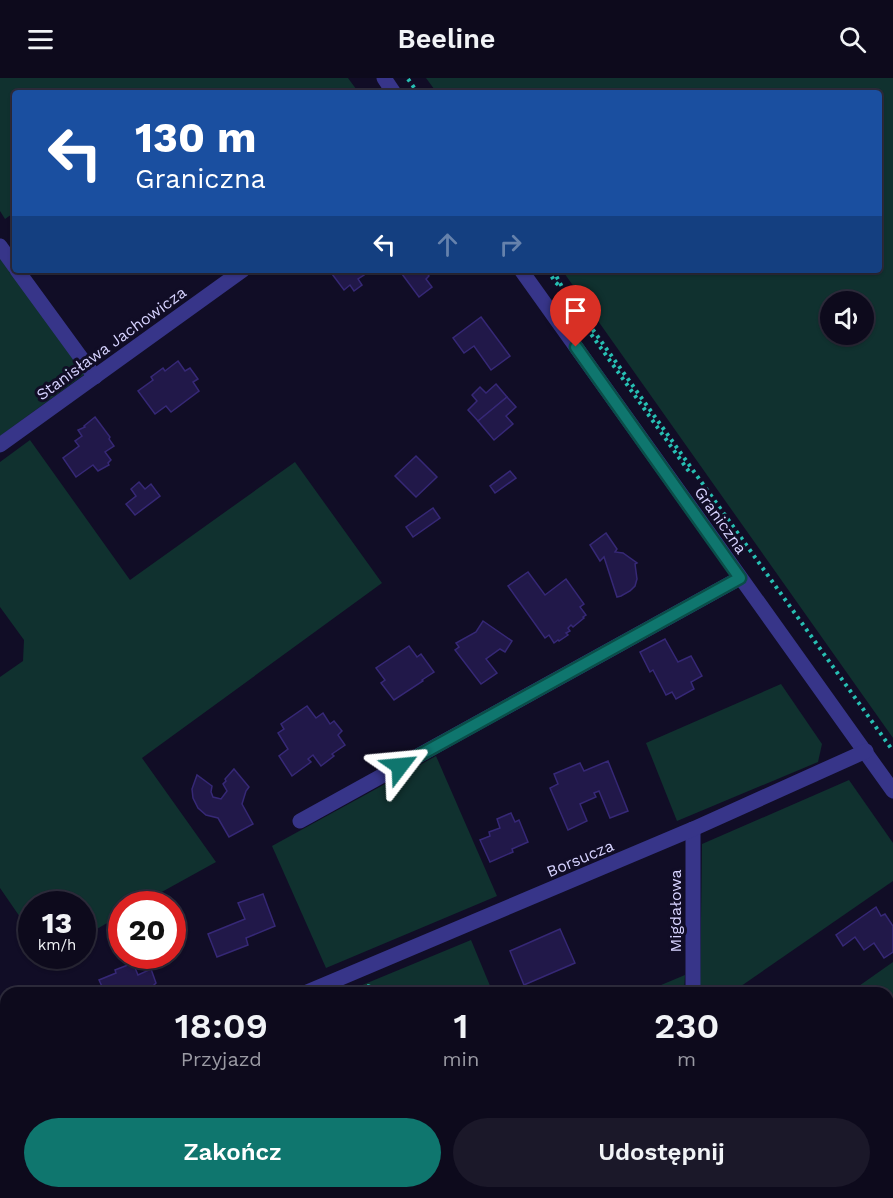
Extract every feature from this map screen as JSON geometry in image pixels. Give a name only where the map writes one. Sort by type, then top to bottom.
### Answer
[{"type":"street","points":[[0,246],[12,262]]},
{"type":"street","points":[[20,273],[95,377]]},
{"type":"street","name":"Stanisława Jachowicza","points":[[0,445],[239,273]]},
{"type":"street","name":"Graniczna","points":[[523,273],[893,791]]},
{"type":"street","points":[[300,821],[740,578]]},
{"type":"street","name":"Borsucza","points":[[319,987],[693,829],[866,751]]},
{"type":"street","name":"Migdałowa","points":[[693,829],[693,987]]},
{"type":"path","points":[[550,273],[555,282],[564,289],[893,751]]},
{"type":"path","points":[[556,273],[576,313],[893,758]]},
{"type":"green space","points":[[0,78],[348,78],[357,90],[12,90],[12,214],[5,219],[0,211]]},
{"type":"green space","points":[[426,78],[893,78],[893,738],[564,273],[882,273],[882,90],[435,90]]},
{"type":"green space","points":[[0,258],[85,374],[0,436]]},
{"type":"green space","points":[[30,440],[130,580],[295,462],[382,583],[142,758],[216,862],[164,891],[108,891],[108,923],[96,929],[96,891],[18,891],[18,914],[0,888],[0,677],[23,661],[24,640],[0,607],[0,462]]},
{"type":"green space","points":[[781,684],[822,744],[818,762],[677,821],[646,743]]},
{"type":"green space","points":[[436,756],[497,896],[326,968],[272,846]]},
{"type":"green space","points":[[849,780],[893,843],[893,881],[740,987],[700,987],[702,844]]},
{"type":"green space","points":[[471,940],[491,987],[357,987]]},
{"type":"green space","points":[[893,962],[893,987],[858,987]]},
{"type":"green space","points":[[685,975],[684,987],[656,987]]},
{"type":"building","points":[[331,273],[362,273],[364,275],[358,279],[362,285],[354,291],[350,285],[344,290]]},
{"type":"building","points":[[401,273],[427,273],[429,276],[426,279],[432,287],[419,297]]},
{"type":"building","points":[[481,317],[510,356],[491,370],[474,346],[464,353],[453,338]]},
{"type":"building","points":[[178,361],[185,371],[190,368],[198,379],[193,382],[199,391],[171,412],[166,406],[155,414],[138,391],[153,380],[151,377],[163,368],[165,371]]},
{"type":"building","points":[[496,384],[507,397],[478,421],[468,410],[477,401],[472,395],[480,387],[486,393]]},
{"type":"building","points":[[507,397],[516,407],[506,416],[513,424],[494,440],[478,421]]},
{"type":"building","points":[[95,417],[114,446],[105,452],[111,460],[109,465],[98,471],[93,465],[76,477],[63,458],[79,446],[75,441],[82,436],[78,430],[85,427]]},
{"type":"building","points":[[416,456],[437,477],[416,497],[395,476]]},
{"type":"building","points":[[510,471],[516,478],[495,493],[490,486]]},
{"type":"building","points":[[139,482],[145,489],[151,484],[160,496],[135,515],[126,504],[136,496],[131,489]]},
{"type":"building","points":[[433,508],[440,518],[413,537],[406,527]]},
{"type":"building","points":[[606,533],[617,549],[615,552],[623,553],[637,563],[635,564],[637,579],[635,586],[617,597],[604,557],[600,561],[590,545]]},
{"type":"building","points":[[528,572],[545,595],[566,579],[584,604],[580,607],[586,615],[584,618],[573,627],[571,625],[568,628],[570,631],[566,633],[568,635],[559,641],[554,643],[549,635],[545,638],[508,586]]},
{"type":"building","points":[[483,621],[512,641],[505,652],[500,649],[486,659],[497,673],[481,684],[455,650],[459,647],[456,643],[476,632]]},
{"type":"building","points":[[665,639],[678,662],[691,656],[702,676],[691,682],[694,689],[676,699],[672,692],[666,695],[653,670],[650,672],[640,652]]},
{"type":"building","points":[[409,646],[417,657],[421,654],[434,672],[394,700],[381,683],[385,680],[376,668]]},
{"type":"building","points":[[307,706],[316,718],[323,713],[330,724],[334,721],[342,731],[338,735],[345,745],[321,766],[313,755],[308,759],[311,762],[292,776],[279,756],[288,749],[278,733],[284,729],[281,724]]},
{"type":"building","points":[[608,761],[628,811],[610,818],[599,791],[594,793],[596,797],[580,804],[587,821],[568,830],[550,788],[558,784],[554,774],[580,763],[584,771]]},
{"type":"building","points":[[234,769],[249,787],[242,804],[253,824],[229,837],[218,818],[206,815],[198,808],[192,789],[197,775],[212,786],[213,797],[221,799],[227,791],[223,784],[225,779]]},
{"type":"building","points":[[511,813],[515,822],[519,820],[528,842],[512,849],[513,852],[490,862],[480,840],[490,836],[489,832],[500,828],[497,819]]},
{"type":"building","points":[[263,894],[275,926],[246,938],[248,945],[217,957],[208,934],[245,919],[238,903]]},
{"type":"building","points":[[876,907],[881,916],[885,914],[893,926],[893,952],[884,958],[874,943],[864,950],[855,937],[843,946],[836,935]]},
{"type":"building","points":[[560,929],[575,963],[524,985],[510,951]]},
{"type":"building","points":[[118,969],[136,969],[138,975],[151,969],[156,983],[155,987],[102,987],[99,980],[116,973],[115,970]]},
{"type":"route","points":[[400,766],[740,578],[576,347]]}]
